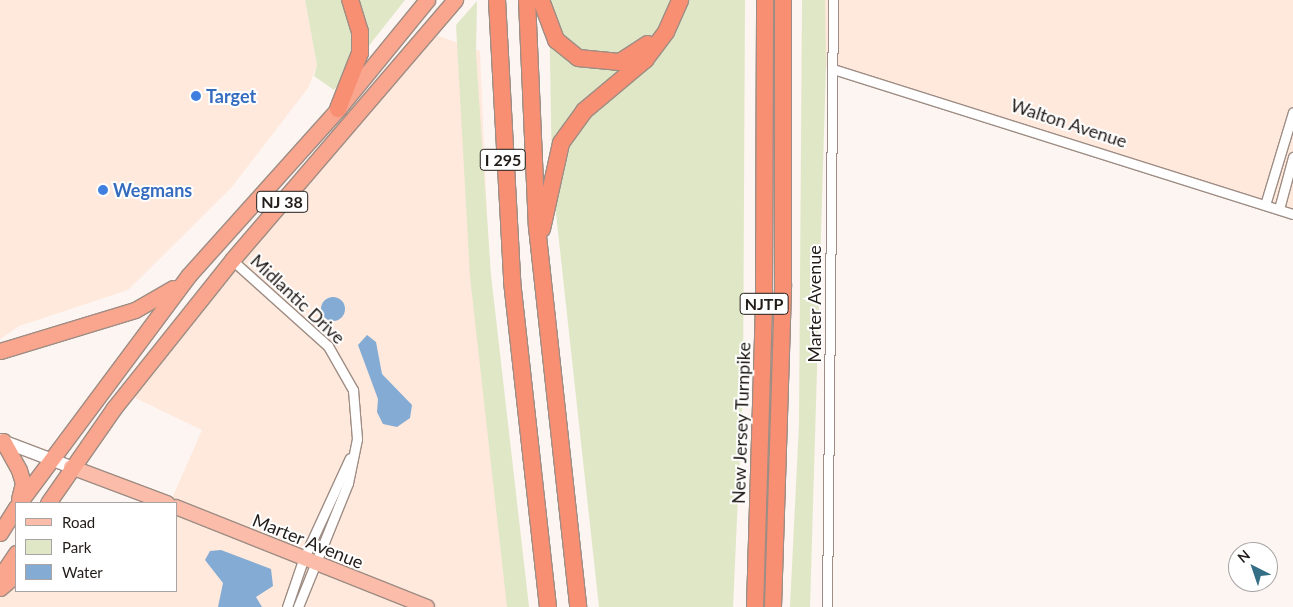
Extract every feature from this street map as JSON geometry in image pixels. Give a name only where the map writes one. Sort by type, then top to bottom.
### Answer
[{"type":"highway","points":[[338,109],[360,53],[360,32],[350,0]]},
{"type":"highway","name":"NJ 38","points":[[19,502],[49,459],[189,275],[338,109],[427,0]]},
{"type":"highway","name":"NJ 38","points":[[49,502],[71,467],[232,260],[455,0]]},
{"type":"highway","name":"I 295","points":[[497,0],[512,281],[548,607]]},
{"type":"highway","name":"I 295","points":[[527,0],[539,248],[578,607]]},
{"type":"highway","points":[[541,0],[548,26],[566,50],[578,58],[605,64],[634,56],[646,46],[670,0]]},
{"type":"highway","points":[[539,248],[561,143],[584,111],[645,60],[666,32],[680,0]]},
{"type":"highway","name":"New Jersey Turnpike","points":[[754,607],[764,314],[765,0]]},
{"type":"highway","name":"NJTP","points":[[773,607],[783,293],[783,0]]},
{"type":"highway","points":[[0,351],[135,310],[189,275]]},
{"type":"highway","points":[[1,440],[23,483],[18,502]]},
{"type":"highway","points":[[0,534],[15,509]]},
{"type":"highway","points":[[0,577],[15,554]]},
{"type":"highway","points":[[0,588],[15,575]]},
{"type":"main road","points":[[1,440],[164,502]]},
{"type":"main road","name":"Marter Avenue","points":[[178,508],[309,562],[427,607]]},
{"type":"street","name":"Marter Avenue","points":[[827,607],[833,0]]},
{"type":"street","name":"Walton Avenue","points":[[833,69],[1293,214]]},
{"type":"street","points":[[1265,205],[1293,112]]},
{"type":"street","points":[[1279,209],[1293,157]]},
{"type":"street","name":"Midlantic Drive","points":[[232,260],[328,346],[341,364],[353,390],[354,449],[348,482],[287,607]]},
{"type":"street","name":"Midlantic Drive","points":[[298,607],[309,562],[354,449]]},
{"type":"shaded area","points":[[0,0],[305,0],[317,65],[308,88],[231,188],[128,290],[19,326],[0,339]]},
{"type":"shaded area","points":[[805,0],[1293,0],[1293,214],[806,61]]},
{"type":"shaded area","points":[[428,32],[480,51],[491,312],[527,607],[0,607],[0,589],[15,575],[15,592],[178,592],[178,502],[170,502],[202,430],[127,394]]},
{"type":"green space","points":[[305,0],[405,0],[334,90],[314,76],[317,65]]},
{"type":"green space","points":[[549,0],[745,0],[743,386],[733,607],[599,607],[552,177]]},
{"type":"green space","points":[[802,0],[825,0],[826,65],[810,607],[790,607],[799,424]]},
{"type":"green space","points":[[477,1],[476,54],[491,275],[529,607],[507,607],[470,277],[456,25]]},
{"type":"water","points":[[333,297],[338,298],[344,304],[344,314],[338,320],[333,321],[328,320],[322,314],[321,309],[322,304],[328,298]]},
{"type":"water","points":[[367,335],[376,342],[382,374],[412,405],[410,418],[397,427],[383,424],[377,412],[378,399],[358,345]]},
{"type":"water","points":[[221,550],[271,569],[273,586],[256,597],[262,607],[218,607],[223,583],[205,560],[210,551]]},
{"type":"place","name":"Target","points":[[196,96]]},
{"type":"place","name":"Wegmans","points":[[103,190]]}]
